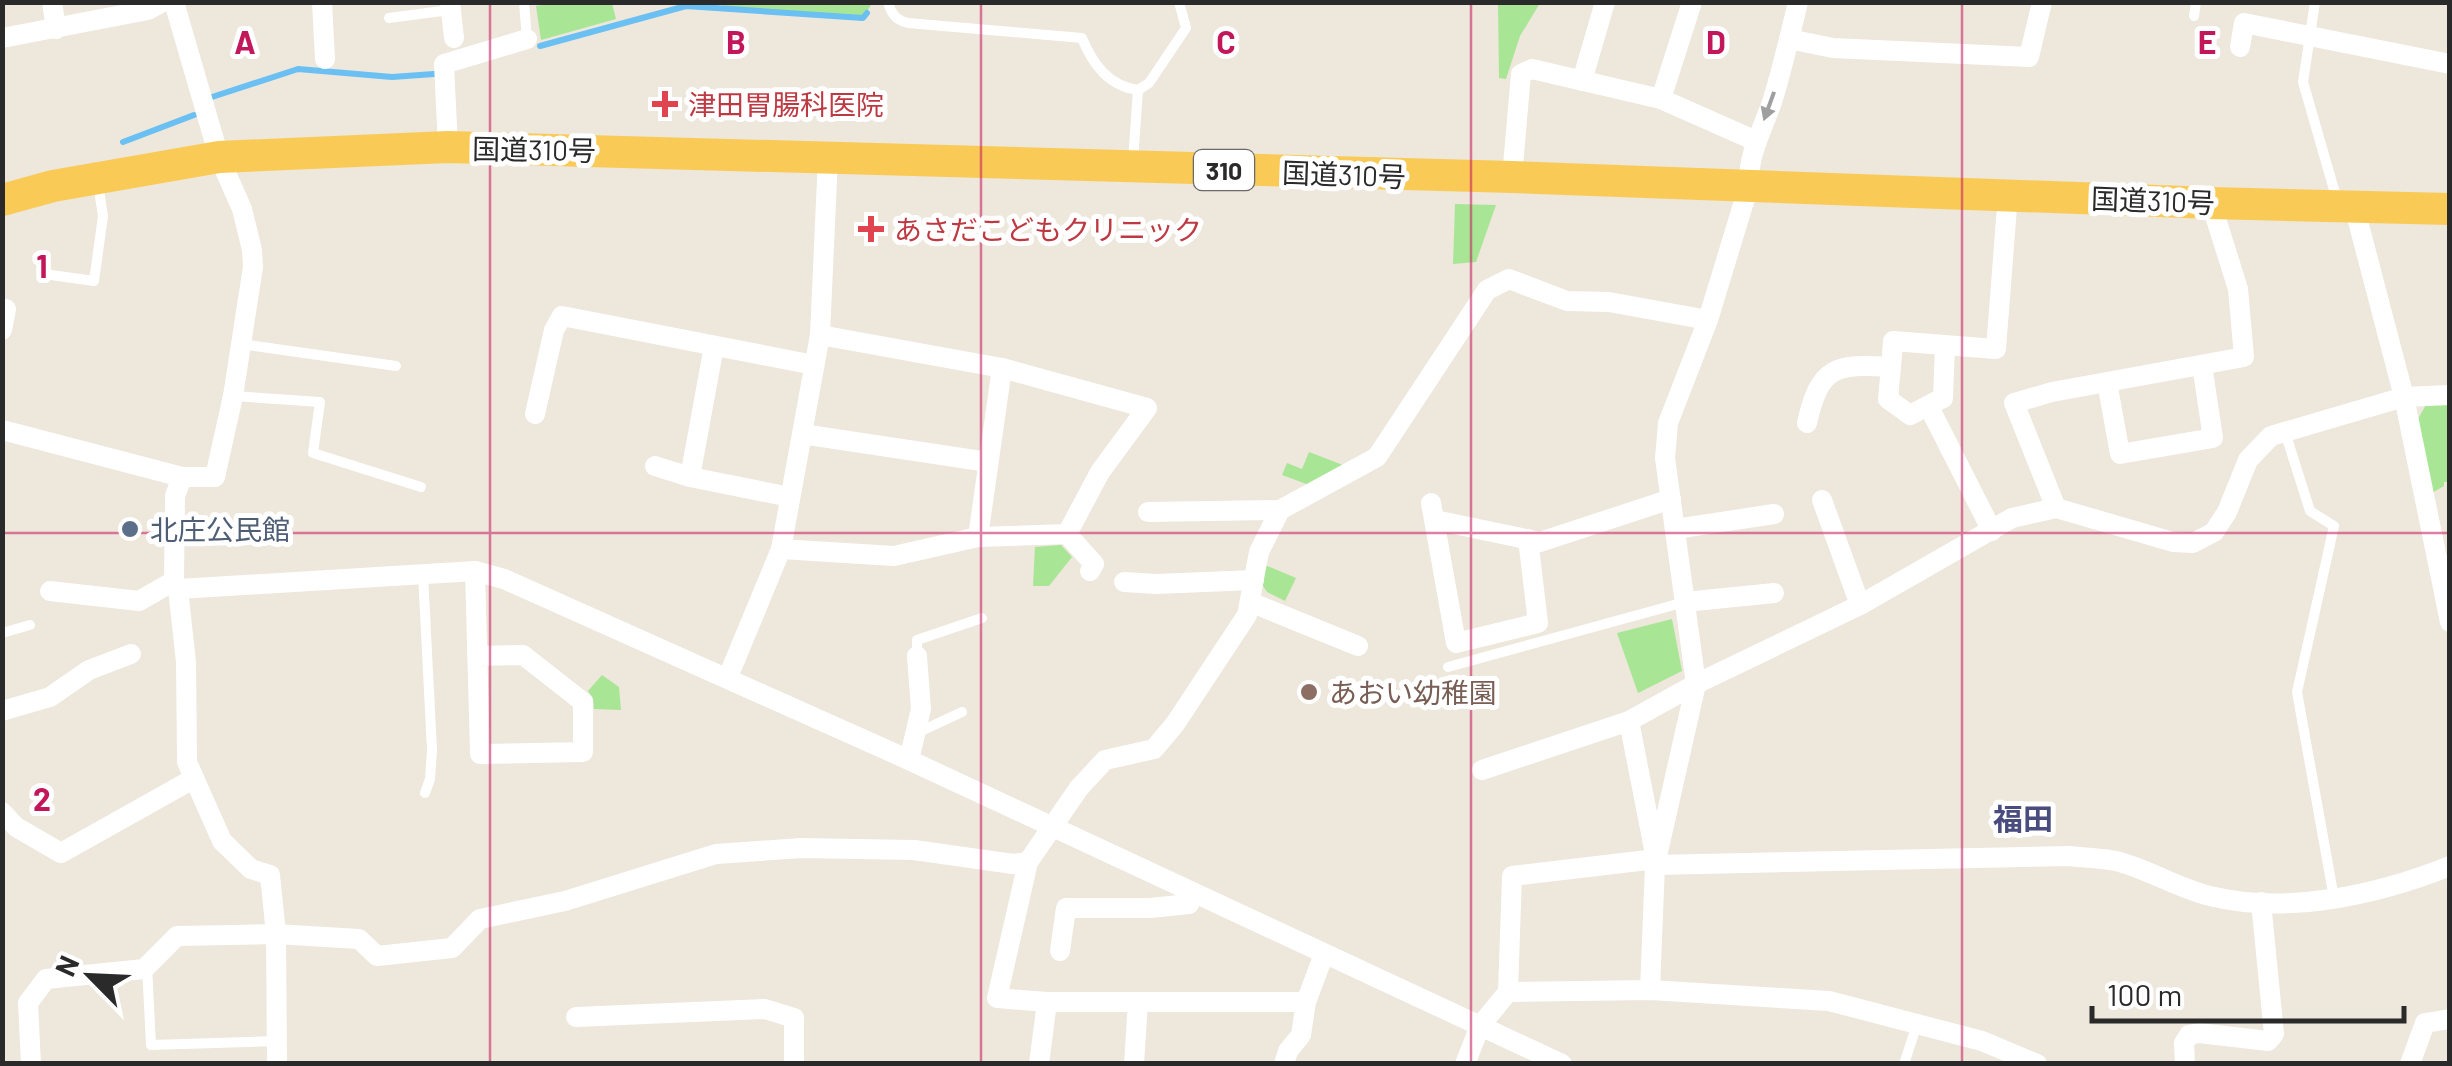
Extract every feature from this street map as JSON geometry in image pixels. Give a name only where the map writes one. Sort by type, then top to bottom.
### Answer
[{"type":"highway","name":"国道310号","points":[[2,200],[52,186],[219,157],[448,147],[2450,208]]},
{"type":"street","points":[[52,2],[56,28]]},
{"type":"street","points":[[2,38],[148,10],[163,2]]},
{"type":"street","points":[[2,430],[182,477],[215,477],[233,396],[253,266],[252,250],[242,208],[219,157],[174,2]]},
{"type":"street","points":[[322,2],[326,59]]},
{"type":"street","points":[[1582,81],[1605,2]]},
{"type":"street","points":[[1661,99],[1692,2]]},
{"type":"street","points":[[1650,990],[1655,862],[1696,684],[1665,458],[1668,422],[1708,320],[1798,2]]},
{"type":"street","points":[[1789,39],[1850,49],[2030,57],[2042,2]]},
{"type":"street","points":[[450,6],[454,38]]},
{"type":"street","points":[[2240,47],[2244,24],[2450,64]]},
{"type":"street","points":[[448,147],[444,64],[527,39]]},
{"type":"street","points":[[1512,177],[1521,74],[1532,69],[1661,99],[1756,140]]},
{"type":"street","points":[[728,677],[781,549],[820,335],[828,157]]},
{"type":"street","points":[[1946,345],[1943,398],[1910,416],[1888,399],[1894,341],[1996,348],[2008,194]]},
{"type":"street","points":[[2056,508],[2014,403],[2052,392],[2244,357],[2238,289],[2210,203]]},
{"type":"street","points":[[2346,206],[2404,397],[2450,622]]},
{"type":"street","points":[[1148,512],[1280,510],[1378,457],[1488,290],[1509,279],[1568,301],[1608,302],[1708,320]]},
{"type":"street","points":[[535,414],[554,330],[562,316],[814,366]]},
{"type":"street","points":[[820,335],[1002,368],[1147,408],[1100,472],[1066,534]]},
{"type":"street","points":[[690,477],[714,346]]},
{"type":"street","points":[[1807,422],[1813,396],[1824,379],[1849,364],[1890,367]]},
{"type":"street","points":[[2107,382],[2120,454],[2214,438],[2202,365]]},
{"type":"street","points":[[978,537],[1002,368]]},
{"type":"street","points":[[1482,770],[1629,721],[1860,605],[2012,518],[2056,508],[2173,542],[2193,543],[2214,532],[2227,512],[2248,460],[2271,436],[2404,397],[2450,395]]},
{"type":"street","points":[[1929,408],[1992,531]]},
{"type":"street","points":[[802,434],[988,462]]},
{"type":"street","points":[[655,466],[790,497]]},
{"type":"street","points":[[182,477],[176,496],[176,585],[186,662],[187,762],[222,840],[251,869],[270,875],[276,934],[277,1064]]},
{"type":"street","points":[[1528,540],[1538,624],[1456,642],[1433,512],[1540,542],[1670,499]]},
{"type":"street","points":[[1822,500],[1860,605]]},
{"type":"street","points":[[1280,510],[1259,552],[1247,615],[1175,724],[1154,749],[1105,760],[1079,788],[1028,862],[997,998],[1047,1002],[1306,1002]]},
{"type":"street","points":[[1675,528],[1774,514]]},
{"type":"street","points":[[781,549],[894,556],[978,537],[1066,534],[1094,564],[1090,571]]},
{"type":"street","points":[[50,592],[139,601],[176,585],[474,571],[504,578],[909,760],[1562,1064]]},
{"type":"street","points":[[474,571],[480,754],[584,752],[583,702],[523,655],[477,656]]},
{"type":"street","points":[[1124,582],[1254,580]]},
{"type":"street","points":[[1685,602],[1774,593]]},
{"type":"street","points":[[1250,602],[1358,646]]},
{"type":"street","points":[[2,711],[50,697],[89,670],[131,654]]},
{"type":"street","points":[[909,760],[921,709],[917,656]]},
{"type":"street","points":[[1629,721],[1655,862]]},
{"type":"street","points":[[2,812],[16,827],[61,853],[193,779]]},
{"type":"street","points":[[31,1064],[28,1003],[46,979],[144,969],[176,936],[276,934],[358,939],[376,956],[452,948],[480,919],[565,901],[716,854],[800,848],[914,850],[1014,864],[1028,862]]},
{"type":"street","points":[[1465,1064],[1480,1026],[1508,992],[1512,876],[1655,862],[2070,856],[2116,861],[2211,896],[2261,902],[2334,898],[2402,885],[2450,866]]},
{"type":"street","points":[[1060,951],[1066,908],[1189,904],[1194,894]]},
{"type":"street","points":[[2184,1064],[2184,1043],[2189,1035],[2268,1042],[2274,1034],[2261,902]]},
{"type":"street","points":[[1284,1064],[1288,1051],[1302,1035],[1306,1002],[1324,954]]},
{"type":"street","points":[[1508,992],[1650,990],[1829,1001],[1982,1042],[2015,1059],[2036,1064]]},
{"type":"street","points":[[1039,1064],[1047,1002]]},
{"type":"street","points":[[1134,1064],[1138,1002]]},
{"type":"street","points":[[576,1017],[766,1009],[794,1018],[794,1064]]},
{"type":"street","points":[[2410,1064],[2426,1023],[2450,1019]]},
{"type":"lane","points":[[524,2],[527,39]]},
{"type":"lane","points":[[888,2],[891,13],[908,23],[1082,38],[1100,71],[1119,86],[1138,90],[1149,83],[1186,28],[1179,2]]},
{"type":"lane","points":[[2194,16],[2196,2]]},
{"type":"lane","points":[[2315,2],[2304,82],[2346,206]]},
{"type":"lane","points":[[390,18],[450,6]]},
{"type":"lane","points":[[1132,167],[1138,90]]},
{"type":"lane","points":[[44,274],[94,281],[103,216],[97,178]]},
{"type":"lane","points":[[240,344],[396,366]]},
{"type":"lane","points":[[233,396],[320,402],[313,453],[421,487]]},
{"type":"lane","points":[[2285,432],[2310,511],[2334,526],[2297,692],[2334,898]]},
{"type":"lane","points":[[423,574],[432,750],[425,793]]},
{"type":"lane","points":[[1448,667],[1685,602]]},
{"type":"lane","points":[[917,656],[917,640],[982,618]]},
{"type":"lane","points":[[2,633],[30,625]]},
{"type":"lane","points":[[916,733],[962,712]]},
{"type":"lane","points":[[147,965],[152,1045],[276,1041]]},
{"type":"lane","points":[[1904,1064],[1917,1024]]},
{"type":"green space","points":[[561,2],[612,3],[616,19],[541,40],[536,6]]},
{"type":"green space","points":[[723,2],[872,3],[863,18],[723,9]]},
{"type":"green space","points":[[1498,3],[1540,3],[1520,36],[1506,79],[1499,78]]},
{"type":"green space","points":[[1455,204],[1496,205],[1476,262],[1453,264]]},
{"type":"green space","points":[[2427,403],[2449,403],[2449,482],[2432,493],[2418,419]]},
{"type":"green space","points":[[1309,452],[1348,467],[1312,486],[1282,475],[1287,463],[1302,469]]},
{"type":"green space","points":[[1061,545],[1072,557],[1049,586],[1033,586],[1035,547]]},
{"type":"green space","points":[[1265,565],[1296,578],[1285,601],[1267,592],[1261,583]]},
{"type":"green space","points":[[1672,619],[1682,671],[1638,693],[1617,633]]},
{"type":"green space","points":[[602,675],[619,687],[621,710],[594,709],[588,691]]},
{"type":"waterway","points":[[540,46],[686,6],[863,18],[867,13]]},
{"type":"waterway","points":[[209,98],[298,69],[392,77],[434,74]]},
{"type":"waterway","points":[[123,142],[194,115]]},
{"type":"place","name":"津田胃腸科医院","points":[[665,104]]},
{"type":"place","name":"あさだこどもクリニック","points":[[871,229]]},
{"type":"place","name":"北庄公民館","points":[[130,529]]},
{"type":"place","name":"あおい幼稚園","points":[[1309,692]]},
{"type":"district","name":"福田","points":[[2023,818]]}]
